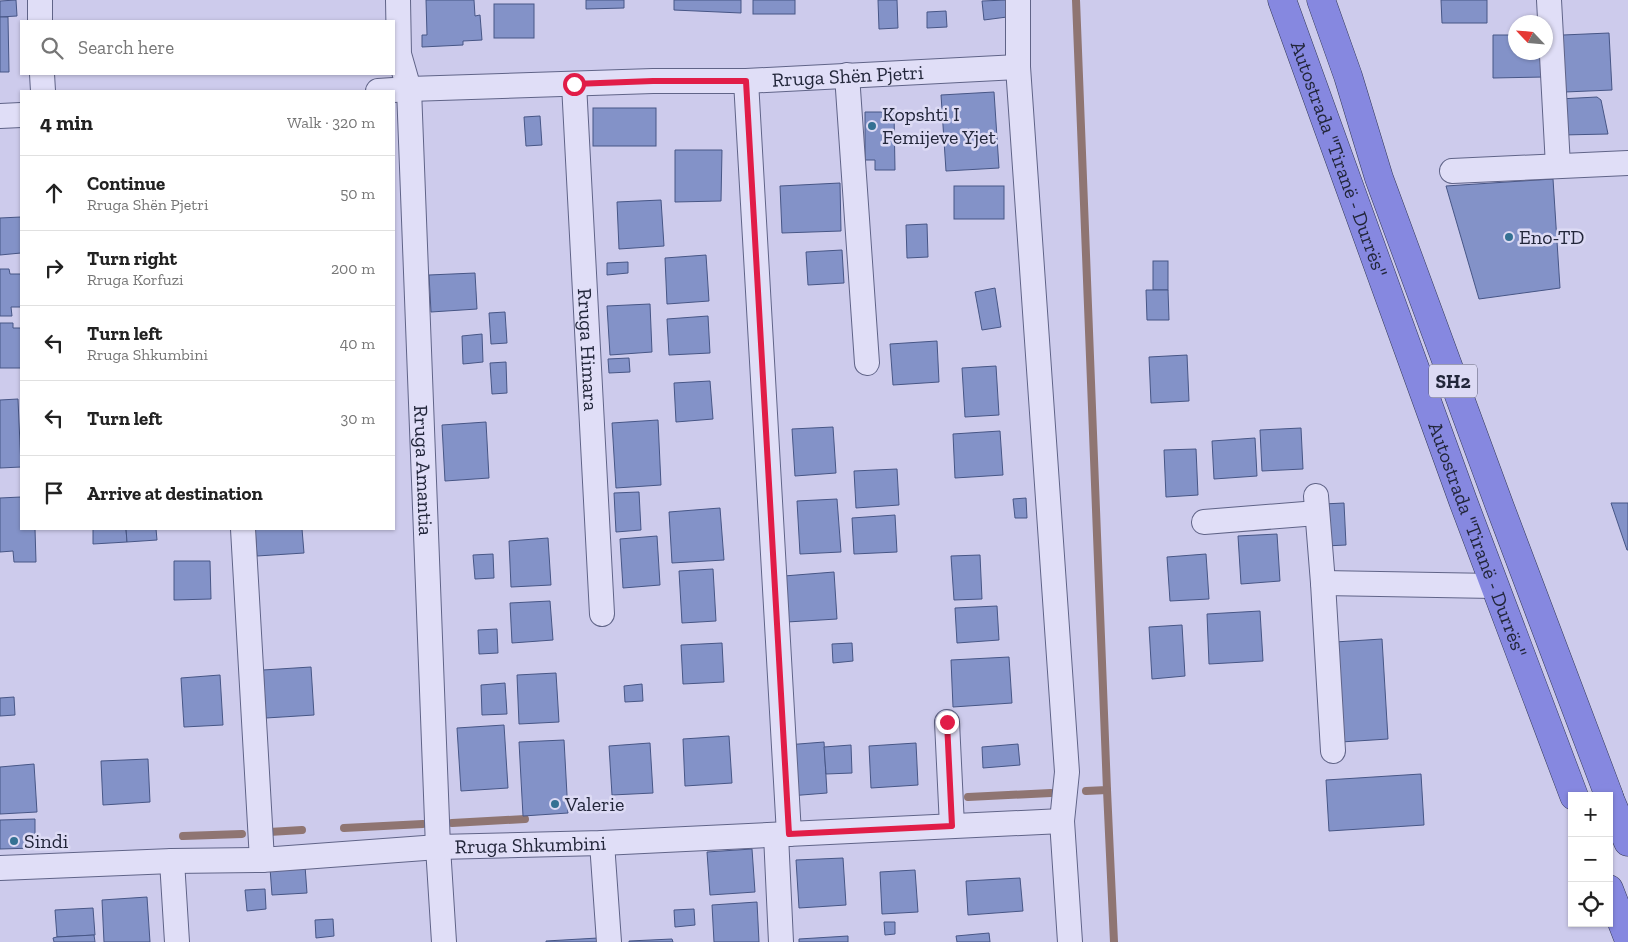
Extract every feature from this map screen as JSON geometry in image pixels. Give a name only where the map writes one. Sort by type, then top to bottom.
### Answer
[{"type":"highway","name":"Autostrada \"Tiranë - Durrës\"","points":[[1282,0],[1494,586],[1572,792]]},
{"type":"highway","name":"Autostrada \"Tiranë - Durrës\"","points":[[1321,0],[1348,76],[1379,178],[1607,792]]},
{"type":"highway","points":[[1558,756],[1568,792]]},
{"type":"highway","name":"Autostrada \"Tiranë - Durrës\"","points":[[1613,806],[1628,842]]},
{"type":"highway","points":[[1613,899],[1628,938]]},
{"type":"highway","points":[[1609,927],[1615,942]]},
{"type":"street","points":[[40,0],[40,20]]},
{"type":"street","name":"Rruga Amantia","points":[[398,0],[399,54],[409,89],[438,847],[444,942]]},
{"type":"street","points":[[1018,0],[1018,67],[1067,772],[1062,821],[1070,942]]},
{"type":"street","points":[[1549,0],[1558,166]]},
{"type":"street","name":"Rruga Shën Pjetri","points":[[394,90],[653,81],[746,81],[1018,67]]},
{"type":"street","points":[[42,75],[43,90]]},
{"type":"street","points":[[847,75],[867,363]]},
{"type":"street","points":[[746,81],[782,834],[781,942]]},
{"type":"street","name":"Rruga Himara","points":[[574,84],[602,614]]},
{"type":"street","points":[[0,116],[20,115]]},
{"type":"street","points":[[1452,171],[1628,163]]},
{"type":"street","points":[[1204,522],[1317,505],[1333,751]]},
{"type":"street","points":[[243,530],[262,860]]},
{"type":"street","points":[[1323,583],[1494,586]]},
{"type":"street","points":[[947,722],[952,826]]},
{"type":"street","name":"Rruga Shkumbini","points":[[0,868],[172,861],[262,860],[438,847],[602,843],[1062,821]]},
{"type":"street","points":[[602,843],[609,942]]},
{"type":"street","points":[[172,861],[177,942]]},
{"type":"building","points":[[16,0],[17,16],[0,17],[0,1]]},
{"type":"building","points":[[426,0],[474,0],[475,16],[480,15],[482,40],[463,41],[463,45],[422,47],[422,35],[427,35]]},
{"type":"building","points":[[586,0],[624,0],[624,8],[586,9]]},
{"type":"building","points":[[674,0],[741,0],[741,13],[674,10]]},
{"type":"building","points":[[753,0],[795,0],[795,14],[753,14]]},
{"type":"building","points":[[878,0],[897,0],[898,28],[879,29]]},
{"type":"building","points":[[1006,0],[1007,17],[984,20],[982,1]]},
{"type":"building","points":[[1441,0],[1487,0],[1487,23],[1442,23]]},
{"type":"building","points":[[494,4],[534,4],[534,38],[494,38]]},
{"type":"building","points":[[946,11],[947,27],[927,28],[927,12]]},
{"type":"building","points":[[0,17],[8,17],[9,72],[0,72]]},
{"type":"building","points":[[1609,33],[1612,90],[1565,92],[1563,35]]},
{"type":"building","points":[[1493,35],[1508,35],[1508,60],[1544,60],[1544,77],[1493,78]]},
{"type":"building","points":[[994,92],[999,168],[946,171],[941,95]]},
{"type":"building","points":[[1597,97],[1601,100],[1608,134],[1562,135],[1559,99]]},
{"type":"building","points":[[593,108],[656,108],[656,146],[593,146]]},
{"type":"building","points":[[865,112],[894,112],[895,170],[875,170],[875,160],[865,160]]},
{"type":"building","points":[[540,116],[542,145],[526,146],[524,117]]},
{"type":"building","points":[[675,150],[722,150],[721,201],[675,202]]},
{"type":"building","name":"Eno-TD","points":[[1553,179],[1560,288],[1479,299],[1446,186]]},
{"type":"building","points":[[840,183],[841,231],[782,233],[780,186]]},
{"type":"building","points":[[954,186],[1004,186],[1004,219],[954,219]]},
{"type":"building","points":[[661,200],[664,246],[619,249],[617,202]]},
{"type":"building","points":[[20,217],[20,253],[0,255],[0,218]]},
{"type":"building","points":[[927,224],[928,257],[907,258],[906,225]]},
{"type":"building","points":[[842,250],[844,283],[808,285],[806,252]]},
{"type":"building","points":[[706,255],[709,301],[667,304],[665,258]]},
{"type":"building","points":[[1153,261],[1168,261],[1168,290],[1153,290]]},
{"type":"building","points":[[628,262],[628,273],[607,275],[607,263]]},
{"type":"building","points":[[0,269],[9,269],[10,274],[20,274],[20,307],[11,307],[12,316],[0,316]]},
{"type":"building","points":[[475,273],[477,309],[431,312],[429,275]]},
{"type":"building","points":[[995,288],[1001,327],[982,330],[975,292]]},
{"type":"building","points":[[1146,290],[1168,290],[1169,320],[1147,320]]},
{"type":"building","points":[[650,304],[652,352],[610,355],[607,306]]},
{"type":"building","points":[[505,312],[507,343],[491,344],[489,313]]},
{"type":"building","points":[[708,316],[710,353],[669,355],[667,319]]},
{"type":"building","points":[[0,323],[13,323],[13,328],[20,328],[20,368],[0,368]]},
{"type":"building","points":[[482,334],[483,362],[463,364],[462,336]]},
{"type":"building","points":[[937,341],[939,382],[893,385],[890,344]]},
{"type":"building","points":[[1187,355],[1189,401],[1151,403],[1149,357]]},
{"type":"building","points":[[629,358],[630,372],[609,373],[608,359]]},
{"type":"building","points":[[506,362],[507,393],[492,394],[490,363]]},
{"type":"building","points":[[996,366],[999,415],[965,417],[962,368]]},
{"type":"building","points":[[710,381],[713,419],[676,422],[674,383]]},
{"type":"building","points":[[18,399],[20,467],[0,468],[0,400]]},
{"type":"building","points":[[658,420],[661,485],[616,488],[612,423]]},
{"type":"building","points":[[486,422],[489,478],[445,481],[442,425]]},
{"type":"building","points":[[833,427],[836,473],[795,476],[792,429]]},
{"type":"building","points":[[1301,428],[1303,469],[1262,471],[1260,430]]},
{"type":"building","points":[[1000,431],[1003,475],[955,478],[953,434]]},
{"type":"building","points":[[1255,438],[1257,476],[1214,479],[1212,441]]},
{"type":"building","points":[[1196,449],[1198,495],[1166,497],[1164,450]]},
{"type":"building","points":[[897,469],[899,505],[856,508],[854,471]]},
{"type":"building","points":[[639,492],[641,530],[616,532],[614,493]]},
{"type":"building","points":[[20,497],[20,530],[35,530],[36,562],[14,562],[13,551],[0,552],[0,498]]},
{"type":"building","points":[[1026,498],[1027,518],[1015,518],[1013,499]]},
{"type":"building","points":[[837,499],[841,552],[800,554],[797,501]]},
{"type":"building","points":[[1344,503],[1346,545],[1325,546],[1323,504]]},
{"type":"building","points":[[1611,503],[1628,503],[1628,550],[1627,550]]},
{"type":"building","points":[[720,508],[724,560],[672,563],[669,512]]},
{"type":"building","points":[[895,515],[897,552],[854,554],[852,518]]},
{"type":"building","points":[[93,530],[126,530],[127,542],[93,544]]},
{"type":"building","points":[[126,530],[156,530],[157,540],[127,542]]},
{"type":"building","points":[[255,530],[302,530],[304,553],[257,556]]},
{"type":"building","points":[[1277,534],[1280,581],[1241,584],[1238,536]]},
{"type":"building","points":[[657,536],[660,585],[623,588],[620,539]]},
{"type":"building","points":[[548,538],[551,585],[511,587],[509,541]]},
{"type":"building","points":[[493,554],[494,578],[475,579],[473,555]]},
{"type":"building","points":[[1206,554],[1209,599],[1170,601],[1167,557]]},
{"type":"building","points":[[980,555],[982,599],[954,600],[951,556]]},
{"type":"building","points":[[174,561],[210,561],[211,599],[174,600]]},
{"type":"building","points":[[713,569],[716,621],[682,623],[679,571]]},
{"type":"building","points":[[834,572],[837,619],[787,622],[784,576]]},
{"type":"building","points":[[550,601],[553,640],[512,643],[510,603]]},
{"type":"building","points":[[997,606],[999,640],[957,643],[955,608]]},
{"type":"building","points":[[1260,611],[1263,661],[1209,664],[1207,614]]},
{"type":"building","points":[[1182,625],[1185,676],[1152,679],[1149,627]]},
{"type":"building","points":[[497,629],[498,653],[479,654],[478,630]]},
{"type":"building","points":[[1382,639],[1388,739],[1341,742],[1335,642]]},
{"type":"building","points":[[722,643],[724,682],[683,684],[681,645]]},
{"type":"building","points":[[852,643],[853,661],[833,663],[832,644]]},
{"type":"building","points":[[1009,657],[1012,703],[953,707],[951,660]]},
{"type":"building","points":[[311,667],[314,715],[266,718],[263,670]]},
{"type":"building","points":[[556,673],[559,722],[519,724],[517,675]]},
{"type":"building","points":[[220,675],[223,725],[184,727],[181,678]]},
{"type":"building","points":[[505,683],[507,714],[482,715],[481,685]]},
{"type":"building","points":[[642,684],[643,701],[625,702],[624,686]]},
{"type":"building","points":[[14,697],[15,715],[0,716],[0,698]]},
{"type":"building","points":[[504,725],[508,788],[461,791],[457,728]]},
{"type":"building","points":[[729,736],[732,783],[685,786],[683,739]]},
{"type":"building","points":[[564,740],[568,813],[523,816],[519,742]]},
{"type":"building","points":[[824,742],[827,793],[789,796],[786,745]]},
{"type":"building","points":[[650,743],[653,793],[612,795],[609,746]]},
{"type":"building","points":[[916,743],[918,785],[871,788],[869,746]]},
{"type":"building","points":[[1018,744],[1020,765],[983,768],[982,747]]},
{"type":"building","points":[[851,745],[852,773],[826,774],[824,747]]},
{"type":"building","points":[[148,759],[150,802],[103,805],[101,761]]},
{"type":"building","points":[[34,764],[37,812],[0,814],[0,767]]},
{"type":"building","points":[[1421,774],[1424,825],[1329,831],[1326,780]]},
{"type":"building","points":[[35,819],[35,848],[0,849],[0,820]]},
{"type":"building","points":[[752,849],[755,892],[710,895],[707,852]]},
{"type":"building","points":[[843,858],[846,905],[799,908],[796,860]]},
{"type":"building","points":[[305,866],[307,893],[272,895],[270,868]]},
{"type":"building","points":[[915,870],[918,912],[882,914],[880,872]]},
{"type":"building","points":[[1020,878],[1023,911],[968,915],[966,881]]},
{"type":"building","points":[[265,889],[266,909],[247,911],[245,890]]},
{"type":"building","points":[[147,897],[150,942],[104,942],[102,900]]},
{"type":"building","points":[[757,902],[759,942],[714,942],[712,905]]},
{"type":"building","points":[[93,908],[95,935],[57,937],[55,910]]},
{"type":"building","points":[[694,909],[695,925],[675,927],[674,910]]},
{"type":"building","points":[[333,919],[334,936],[316,938],[315,920]]},
{"type":"building","points":[[884,922],[895,922],[895,934],[885,935]]},
{"type":"building","points":[[989,933],[990,942],[957,942],[956,936]]},
{"type":"building","points":[[94,935],[95,942],[54,942],[53,938],[57,937]]},
{"type":"building","points":[[848,936],[848,942],[799,942],[799,939]]},
{"type":"building","points":[[598,938],[598,942],[546,942],[546,941]]},
{"type":"building","points":[[672,939],[673,942],[629,942],[629,941]]},
{"type":"waterway","points":[[1076,0],[1107,790],[1086,791]]},
{"type":"waterway","points":[[1107,790],[1114,942]]},
{"type":"waterway","points":[[968,797],[1051,793]]},
{"type":"waterway","points":[[452,823],[525,819]]},
{"type":"waterway","points":[[344,828],[423,824]]},
{"type":"waterway","points":[[269,832],[302,830]]},
{"type":"waterway","points":[[183,836],[242,834]]},
{"type":"place","name":"Kopshti I Femijeve Yjet","points":[[872,126]]},
{"type":"place","name":"Eno-TD","points":[[1509,237]]},
{"type":"place","name":"Valerie","points":[[555,804]]},
{"type":"place","name":"Sindi","points":[[14,841]]},
{"type":"route","points":[[574,84],[653,81],[746,81],[789,834],[952,826],[947,722]]}]
